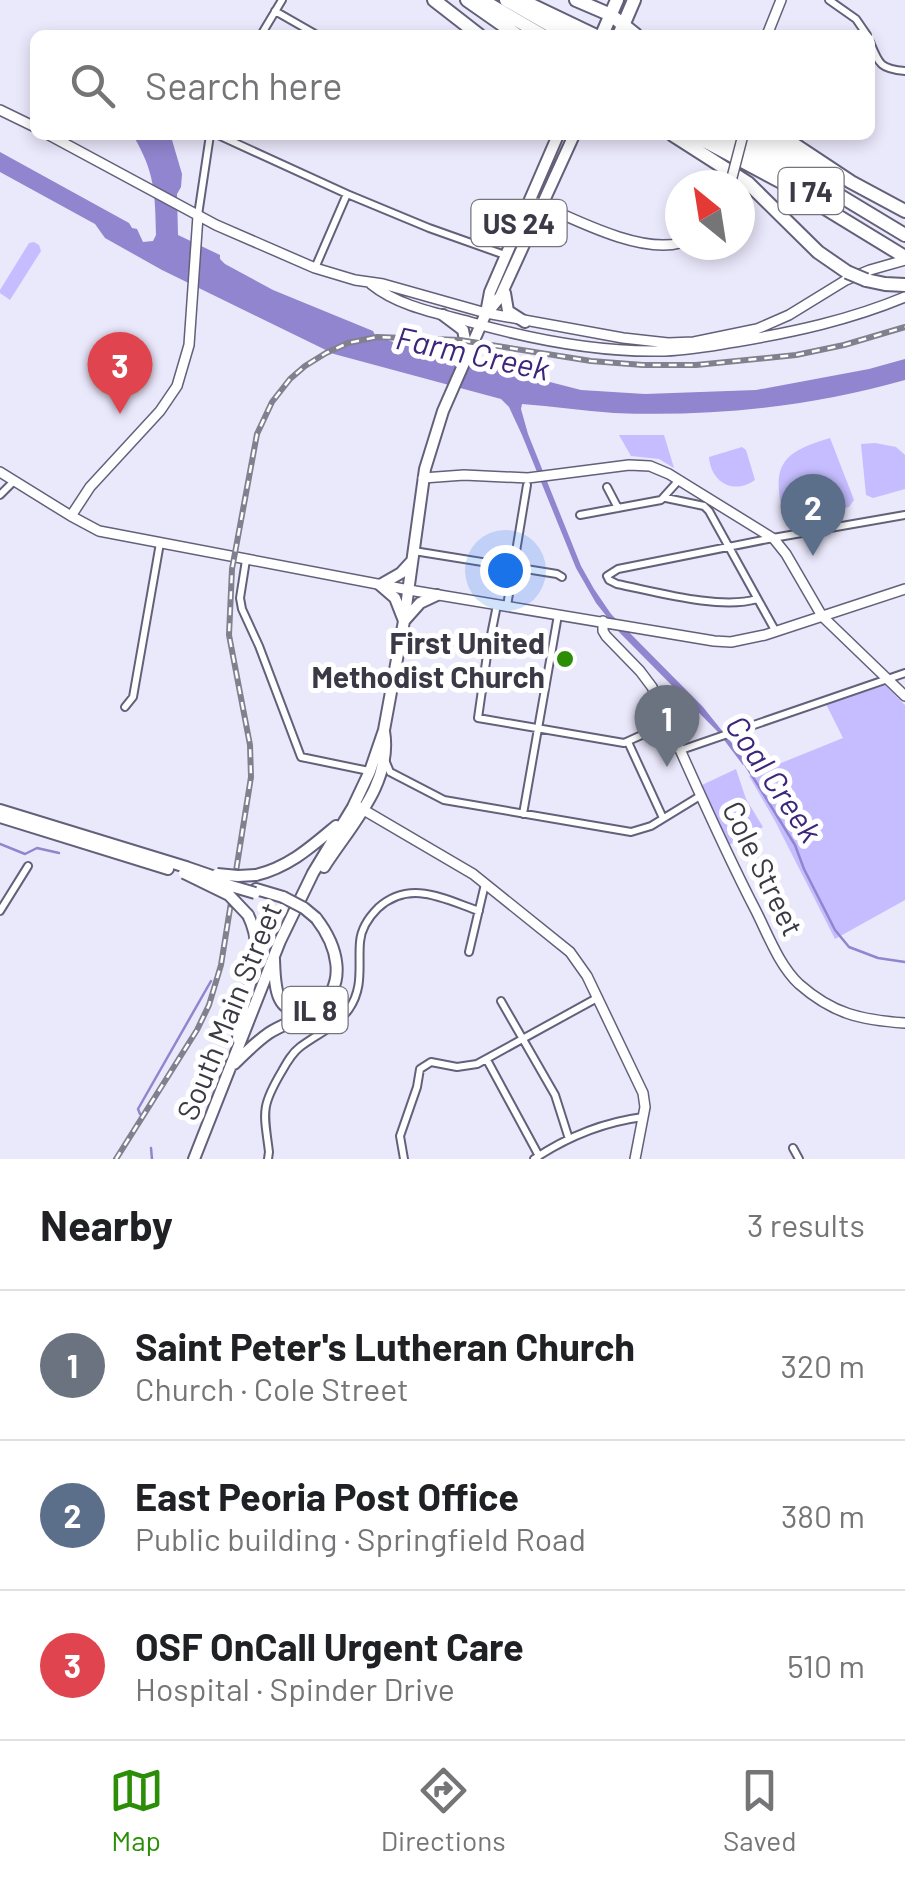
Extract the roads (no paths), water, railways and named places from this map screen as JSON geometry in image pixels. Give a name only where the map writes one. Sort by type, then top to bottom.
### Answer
[{"type":"highway","points":[[434,0],[473,30]]},
{"type":"highway","points":[[467,0],[511,30]]},
{"type":"highway","points":[[482,0],[533,30]]},
{"type":"highway","points":[[506,0],[558,30]]},
{"type":"highway","points":[[521,0],[583,30]]},
{"type":"highway","points":[[576,0],[611,15],[622,30]]},
{"type":"highway","points":[[604,30],[617,0]]},
{"type":"highway","points":[[622,30],[634,0]]},
{"type":"highway","points":[[681,140],[748,183],[818,252],[848,272],[866,280],[905,285]]},
{"type":"highway","points":[[701,140],[905,256]]},
{"type":"highway","name":"I 74","points":[[725,140],[790,177],[905,256]]},
{"type":"highway","name":"I 74","points":[[749,140],[905,235]]},
{"type":"highway","points":[[768,140],[863,206],[874,218]]},
{"type":"highway","points":[[788,140],[905,211]]},
{"type":"main road","points":[[770,30],[782,0]]},
{"type":"main road","points":[[0,110],[30,125]]},
{"type":"main road","points":[[58,140],[198,216],[315,268],[525,322],[656,342],[711,340],[769,324],[846,280],[905,256]]},
{"type":"main road","name":"US 24","points":[[409,590],[423,478],[437,427],[556,140]]},
{"type":"main road","name":"US 24","points":[[486,313],[500,297],[572,140]]},
{"type":"main road","points":[[733,170],[740,140]]},
{"type":"main road","points":[[530,200],[634,242],[665,245]]},
{"type":"main road","points":[[71,516],[90,487],[171,396],[186,362],[198,216]]},
{"type":"main road","points":[[371,284],[385,295],[481,326],[592,346],[651,351],[678,350],[827,324],[905,297]]},
{"type":"main road","points":[[504,288],[508,312],[525,322]]},
{"type":"main road","points":[[443,315],[463,330],[468,354]]},
{"type":"main road","points":[[423,478],[543,477],[640,464],[657,468],[773,538],[822,616],[905,696]]},
{"type":"main road","points":[[0,472],[99,530],[380,585],[726,642],[776,632],[905,589]]},
{"type":"main road","points":[[380,585],[401,573],[413,555]]},
{"type":"main road","points":[[380,585],[395,598],[404,621],[420,602],[437,595]]},
{"type":"main road","name":"South Main Street","points":[[194,1159],[274,955],[313,872],[354,810],[370,771],[384,730],[409,590]]},
{"type":"main road","name":"Cole Street","points":[[612,623],[602,631],[648,681],[746,892],[792,977],[829,1005],[852,1016],[905,1024]]},
{"type":"main road","name":"South Main Street","points":[[354,810],[367,804],[376,786],[387,748],[384,730]]},
{"type":"main road","points":[[185,870],[231,876],[275,870],[300,856],[354,810],[486,883],[570,952],[580,966],[641,1088],[643,1116],[635,1159]]},
{"type":"main road","points":[[0,814],[282,899],[314,920]]},
{"type":"main road","points":[[185,870],[229,895],[248,915],[257,937],[255,966],[238,1021],[238,1047]]},
{"type":"main road","name":"IL 8","points":[[274,955],[275,990],[281,1002],[302,1009],[318,1001],[330,985],[332,964],[314,920]]},
{"type":"main road","name":"IL 8","points":[[229,1068],[268,1034],[318,1008],[332,991],[336,956],[314,920]]},
{"type":"street","points":[[264,30],[282,0]]},
{"type":"street","points":[[829,0],[856,19],[864,30]]},
{"type":"street","points":[[275,12],[308,30]]},
{"type":"street","points":[[875,54],[884,67],[905,71]]},
{"type":"street","points":[[198,216],[209,140]]},
{"type":"street","points":[[229,140],[347,194],[506,255]]},
{"type":"street","points":[[315,268],[347,194]]},
{"type":"street","points":[[580,515],[661,500],[679,480]]},
{"type":"street","points":[[0,495],[14,481]]},
{"type":"street","points":[[527,485],[514,567],[487,655],[478,718],[618,742],[628,742],[668,723]]},
{"type":"street","points":[[607,487],[618,508]]},
{"type":"street","points":[[666,498],[707,508],[776,632]]},
{"type":"street","points":[[758,599],[740,604],[700,599],[618,584],[607,576],[618,569],[905,516]]},
{"type":"street","points":[[125,707],[133,697],[160,543]]},
{"type":"street","points":[[413,555],[562,577]]},
{"type":"street","points":[[246,560],[242,609],[260,646],[301,757],[370,771]]},
{"type":"street","points":[[524,814],[558,614]]},
{"type":"street","points":[[681,750],[905,674]]},
{"type":"street","points":[[628,742],[663,818]]},
{"type":"street","points":[[385,756],[388,770],[444,800],[631,832],[645,829],[702,795]]},
{"type":"street","points":[[376,786],[386,775],[400,778]]},
{"type":"street","points":[[0,911],[28,866]]},
{"type":"street","points":[[469,952],[486,883]]},
{"type":"street","points":[[268,1159],[265,1106],[270,1090],[292,1055],[338,1022],[351,1006],[362,968],[360,943],[370,917],[389,900],[406,893],[428,893],[479,911]]},
{"type":"street","points":[[404,1159],[401,1132],[417,1087],[418,1071],[424,1065],[430,1062],[462,1067],[487,1060],[597,998]]},
{"type":"street","points":[[501,1000],[558,1102],[569,1139]]},
{"type":"street","points":[[487,1060],[536,1158],[569,1139],[643,1116]]},
{"type":"street","points":[[793,1148],[799,1159]]},
{"type":"waterway","name":"Coal Creek","points":[[743,761],[795,845],[835,930],[849,947],[878,958],[905,962]]},
{"type":"waterway","points":[[0,844],[25,854],[37,848],[59,853]]},
{"type":"waterway","points":[[140,1114],[138,1109],[211,981]]},
{"type":"waterway","points":[[151,1148],[152,1159]]},
{"type":"railway","points":[[116,1159],[197,1030],[221,965],[251,777],[250,745],[229,635],[232,569],[257,434],[272,402],[290,379],[326,353],[377,337],[460,340],[591,361],[696,365],[796,355],[905,327]]},
{"type":"place","name":"OSF OnCall Urgent Care","points":[[120,414]]},
{"type":"place","name":"East Peoria Post Office","points":[[813,556]]},
{"type":"place","name":"First United Methodist Church","points":[[565,659]]},
{"type":"place","name":"Saint Peter's Lutheran Church","points":[[667,767]]},
{"type":"water label","name":"Farm Creek","points":[[473,352]]}]
